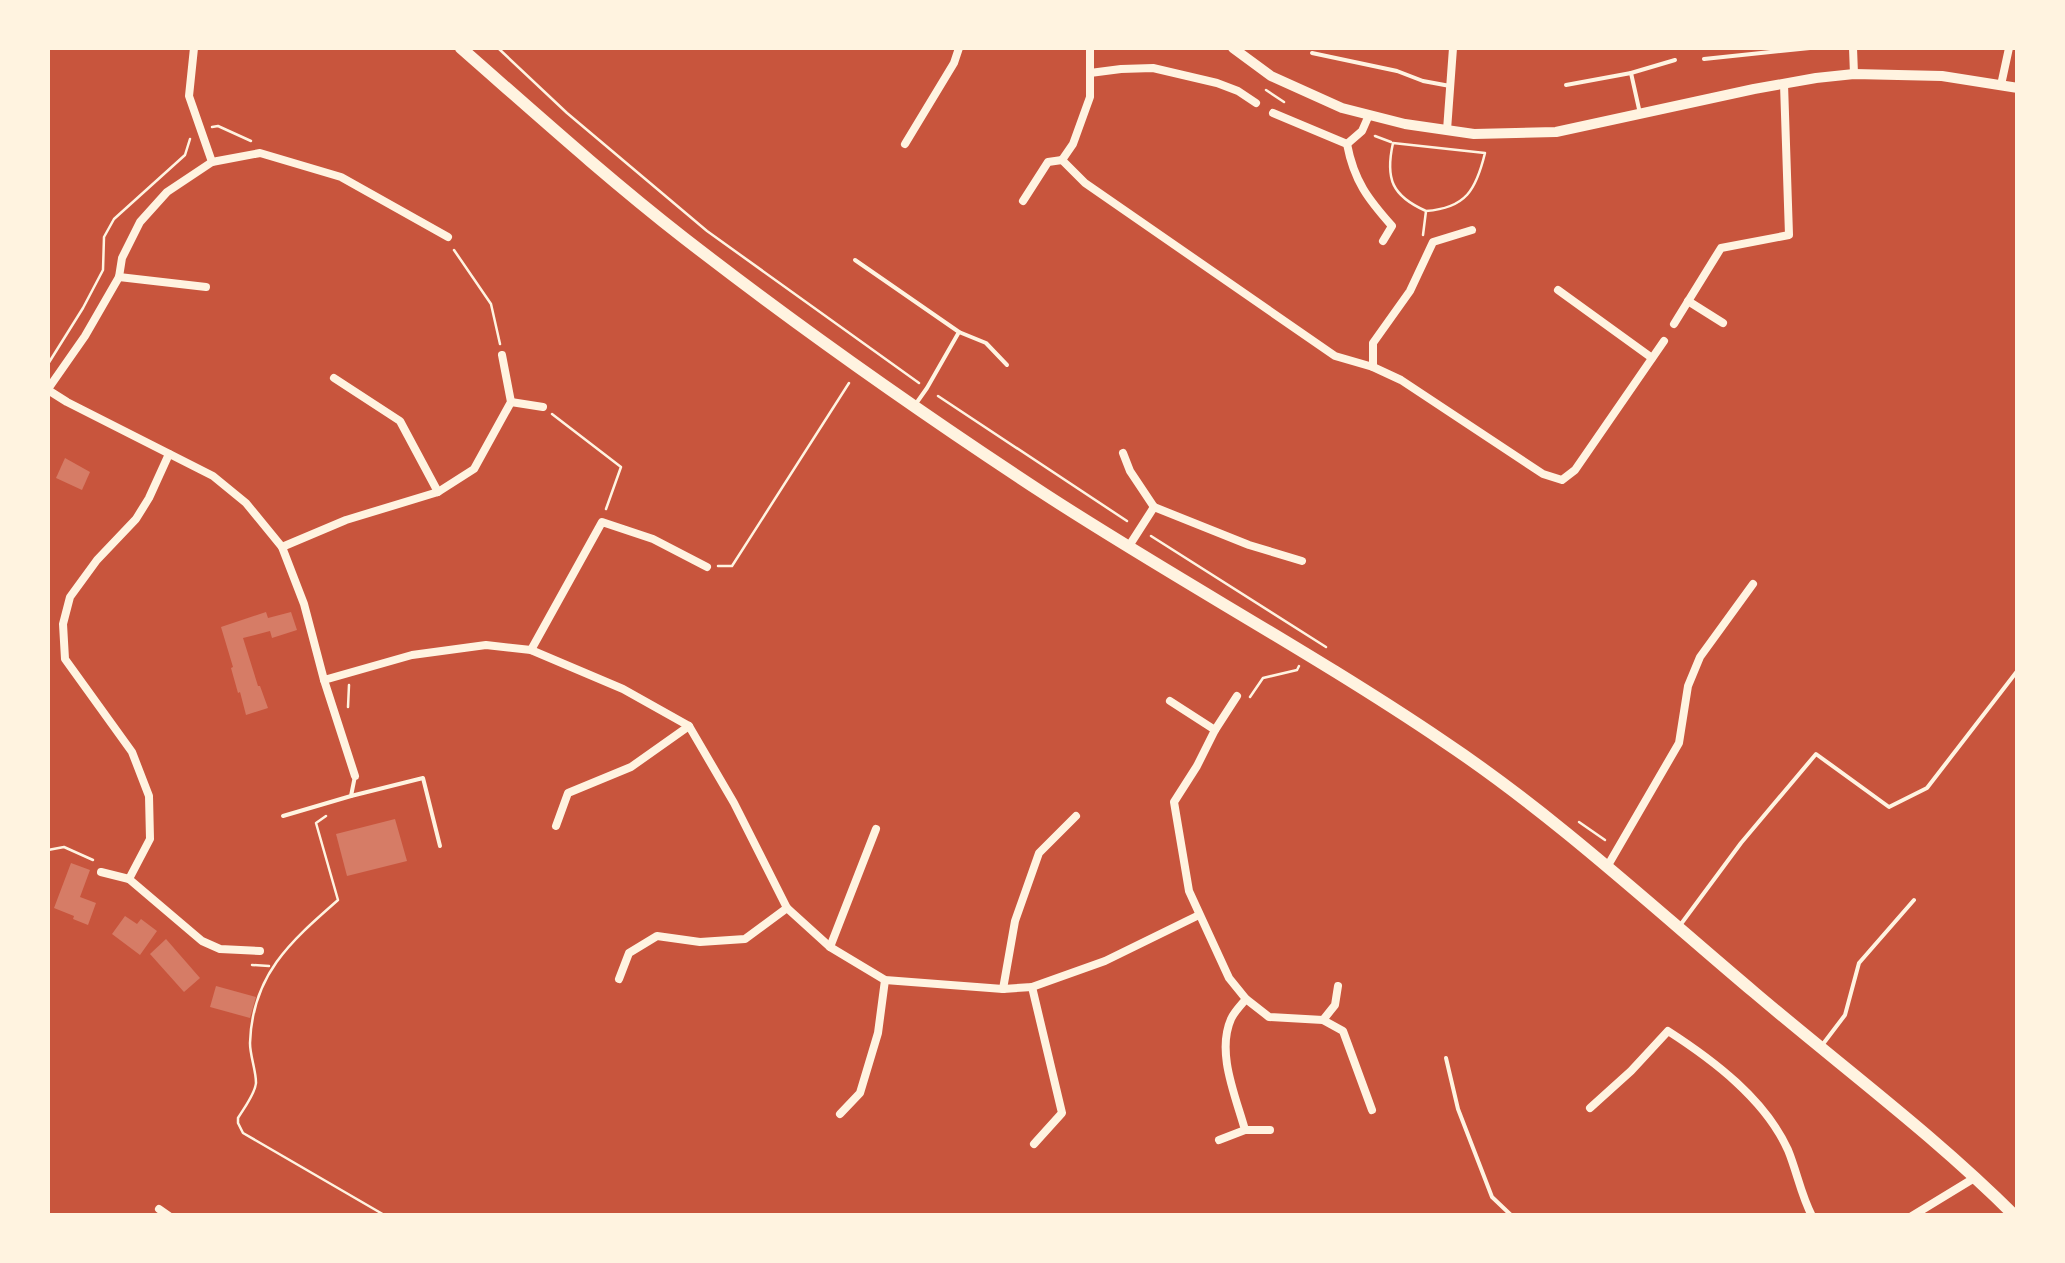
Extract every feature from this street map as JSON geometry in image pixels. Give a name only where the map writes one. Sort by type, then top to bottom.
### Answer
[{"type":"main road","points":[[461,48],[610,178],[791,318],[1044,494],[1445,742],[1537,810],[1820,1048],[1874,1088],[2015,1216]]},
{"type":"street","points":[[194,48],[189,96],[212,162]]},
{"type":"street","points":[[905,144],[959,48]]},
{"type":"street","points":[[1062,160],[1084,119],[1090,97],[1090,48]]},
{"type":"street","points":[[1233,48],[1271,76],[1342,108],[1474,134],[1556,132],[1784,84],[1854,74],[1942,76],[2018,88]]},
{"type":"street","points":[[1447,130],[1453,48]]},
{"type":"street","points":[[1853,48],[1854,74]]},
{"type":"street","points":[[2001,85],[2009,48]]},
{"type":"street","points":[[1090,73],[1153,68],[1216,83],[1256,103]]},
{"type":"street","points":[[1674,324],[1721,248],[1789,235],[1784,84]]},
{"type":"street","points":[[1274,113],[1347,144]]},
{"type":"street","points":[[1347,144],[1362,131],[1369,115]]},
{"type":"street","points":[[1347,144],[1360,188],[1392,226],[1383,242]]},
{"type":"street","points":[[354,776],[304,604],[282,548],[246,503],[213,476],[48,390],[86,336],[119,277],[122,258],[140,222],[167,192],[212,162],[260,153],[341,177],[448,237]]},
{"type":"street","points":[[1024,202],[1048,162],[1062,160]]},
{"type":"street","points":[[1062,160],[1085,183],[1335,356],[1401,380],[1542,474],[1562,480],[1575,470],[1664,341]]},
{"type":"street","points":[[1373,367],[1374,343],[1410,291],[1433,242],[1472,230]]},
{"type":"street","points":[[119,277],[206,287]]},
{"type":"street","points":[[1558,290],[1652,358]]},
{"type":"street","points":[[1688,301],[1722,324]]},
{"type":"street","points":[[282,548],[346,520],[438,492],[474,469],[511,402],[502,355]]},
{"type":"street","points":[[334,378],[400,421],[438,492]]},
{"type":"street","points":[[511,402],[543,406]]},
{"type":"street","points":[[129,879],[150,839],[149,796],[132,752],[65,659],[63,624],[70,596],[136,519],[169,454]]},
{"type":"street","points":[[1123,454],[1130,472],[1154,507],[1302,562]]},
{"type":"street","points":[[1129,546],[1154,507]]},
{"type":"street","points":[[531,650],[602,522],[653,539],[706,567]]},
{"type":"street","points":[[1607,867],[1679,742],[1688,686],[1700,658],[1753,584]]},
{"type":"street","points":[[324,680],[412,655],[486,645],[531,650],[623,689],[689,726],[788,908],[830,947],[885,980],[1032,987],[1105,961],[1200,916]]},
{"type":"street","points":[[1238,696],[1174,802],[1188,891],[1229,978],[1246,999],[1269,1017],[1324,1020],[1343,1032],[1372,1110]]},
{"type":"street","points":[[1170,702],[1215,730]]},
{"type":"street","points":[[556,826],[568,793],[631,767],[689,726]]},
{"type":"street","points":[[1002,988],[1015,921],[1039,854],[1076,816]]},
{"type":"street","points":[[830,947],[876,829]]},
{"type":"street","points":[[101,872],[129,879],[202,940],[220,949],[260,951]]},
{"type":"street","points":[[619,978],[628,953],[658,936],[700,942],[744,939],[788,908]]},
{"type":"street","points":[[840,1114],[860,1093],[878,1033],[885,980]]},
{"type":"street","points":[[1324,1020],[1335,1005],[1338,986]]},
{"type":"street","points":[[1032,987],[1062,1113],[1034,1144]]},
{"type":"street","points":[[1245,1130],[1228,1070],[1226,1044],[1231,1019],[1246,999]]},
{"type":"street","points":[[1590,1108],[1668,1031],[1755,1101],[1788,1150],[1812,1216]]},
{"type":"street","points":[[1220,1140],[1245,1130],[1270,1130]]},
{"type":"street","points":[[1912,1216],[1976,1177]]},
{"type":"street","points":[[159,1209],[169,1216]]},
{"type":"lane","points":[[1704,59],[1810,48]]},
{"type":"lane","points":[[1312,53],[1450,86]]},
{"type":"lane","points":[[1566,85],[1675,60]]},
{"type":"lane","points":[[1630,73],[1640,114]]},
{"type":"lane","points":[[855,260],[959,332],[986,344],[1007,365]]},
{"type":"lane","points":[[915,405],[959,332]]},
{"type":"lane","points":[[1678,928],[1742,842],[1816,754],[1889,807],[1927,788],[2018,670]]},
{"type":"lane","points":[[351,796],[354,776]]},
{"type":"lane","points":[[283,816],[422,778],[440,846]]},
{"type":"lane","points":[[1820,1048],[1845,1015],[1860,963],[1914,900]]},
{"type":"lane","points":[[1446,1058],[1458,1109],[1492,1197],[1512,1216]]},
{"type":"path","points":[[498,48],[567,113],[707,231],[927,388],[1331,650]]},
{"type":"path","points":[[1271,76],[1265,89],[1289,106]]},
{"type":"path","points":[[48,364],[103,270],[104,237],[114,219],[185,155],[193,131],[218,126],[262,145]]},
{"type":"path","points":[[1362,131],[1394,143],[1485,153],[1468,196],[1448,210],[1426,211],[1399,195],[1389,162],[1394,143]]},
{"type":"path","points":[[1422,249],[1426,211]]},
{"type":"path","points":[[448,237],[490,304],[502,355]]},
{"type":"path","points":[[706,567],[732,566],[860,366]]},
{"type":"path","points":[[543,406],[621,466],[602,522]]},
{"type":"path","points":[[1238,696],[1247,701],[1263,678],[1297,670]]},
{"type":"path","points":[[347,716],[350,672]]},
{"type":"path","points":[[331,813],[316,822],[338,900],[294,939],[258,993],[250,1048],[256,1086],[238,1123],[243,1133],[386,1216]]},
{"type":"path","points":[[1574,818],[1603,838]]},
{"type":"path","points":[[48,850],[64,847],[77,851],[98,863],[101,872]]},
{"type":"building","points":[[65,458],[90,472],[82,490],[56,478]]},
{"type":"building","points":[[266,612],[268,618],[291,612],[297,630],[272,638],[270,631],[243,638],[268,708],[246,715],[221,627]]},
{"type":"building","points":[[395,819],[407,861],[347,876],[336,834]]},
{"type":"building","points":[[71,863],[90,870],[80,897],[96,903],[88,925],[54,908]]},
{"type":"building","points":[[125,916],[137,924],[141,919],[157,931],[140,955],[112,934]]},
{"type":"building","points":[[166,939],[200,978],[184,992],[150,954]]},
{"type":"building","points":[[216,986],[256,997],[250,1018],[210,1007]]}]
